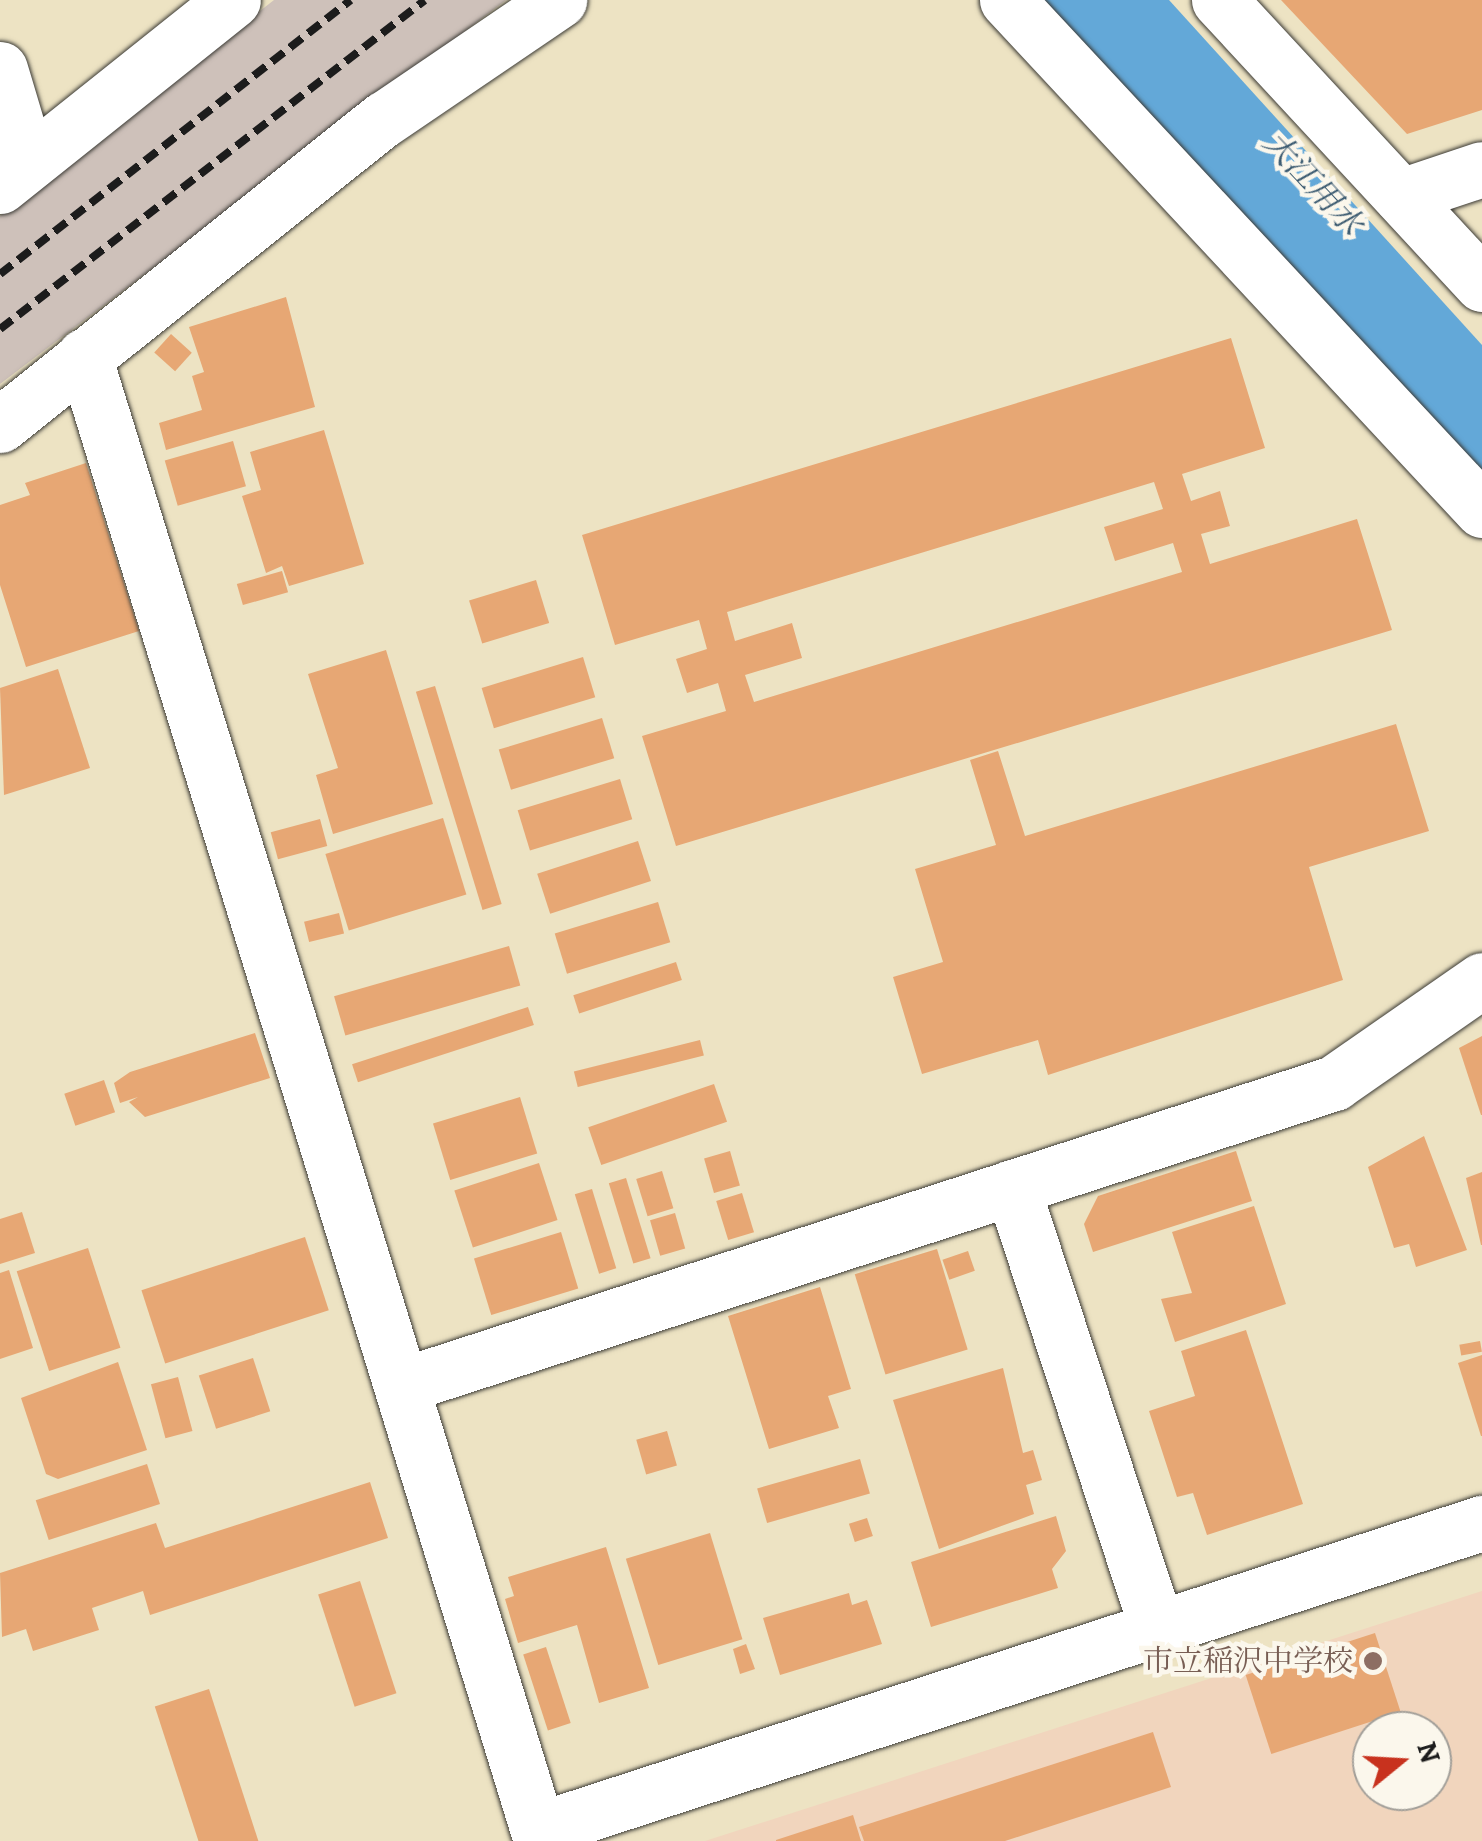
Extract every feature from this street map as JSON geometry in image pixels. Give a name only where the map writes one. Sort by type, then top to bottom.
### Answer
[{"type":"street","points":[[14,174],[233,0]]},
{"type":"street","points":[[0,425],[384,119],[559,0]]},
{"type":"street","points":[[1007,0],[1482,510]]},
{"type":"street","points":[[1219,0],[1482,284]]},
{"type":"street","points":[[0,69],[14,174]]},
{"type":"street","points":[[1401,196],[1482,170]]},
{"type":"street","points":[[84,356],[403,1386],[527,1837],[1482,1523]]},
{"type":"street","points":[[403,1386],[1334,1083],[1482,980]]},
{"type":"street","points":[[1012,1188],[1157,1629]]},
{"type":"shaded area","points":[[274,0],[506,0],[0,384],[0,216]]},
{"type":"shaded area","name":"市立稲沢中学校","points":[[1482,1591],[1482,1841],[705,1841]]},
{"type":"water","name":"大江用水","points":[[1038,0],[1169,0],[1482,345],[1482,475]]},
{"type":"building","points":[[1281,0],[1482,0],[1482,110],[1407,134]]},
{"type":"building","points":[[286,297],[315,407],[166,450],[159,423],[202,410],[192,376],[204,372],[189,327]]},
{"type":"building","points":[[171,334],[192,353],[175,371],[154,353]]},
{"type":"building","points":[[1231,338],[1265,448],[1182,474],[1191,501],[1220,491],[1230,526],[1201,534],[1210,564],[1357,519],[1392,630],[676,846],[642,736],[726,711],[718,683],[687,693],[676,659],[707,649],[699,620],[615,645],[582,535]],"holes":[[[1154,482],[1163,509],[1104,527],[1115,561],[1173,543],[1182,572],[754,702],[745,675],[802,658],[792,623],[735,641],[727,612]]]},
{"type":"building","points":[[324,430],[364,564],[289,586],[282,566],[266,573],[242,496],[261,490],[250,452]]},
{"type":"building","points":[[233,441],[246,486],[178,506],[165,461]]},
{"type":"building","points":[[86,463],[139,631],[26,667],[0,585],[0,505],[30,495],[25,483]]},
{"type":"building","points":[[282,571],[288,592],[243,605],[237,584]]},
{"type":"building","points":[[536,580],[549,623],[482,643],[469,600]]},
{"type":"building","points":[[386,650],[433,804],[333,834],[316,775],[338,768],[308,674]]},
{"type":"building","points":[[583,657],[595,697],[494,728],[482,688]]},
{"type":"building","points":[[58,669],[90,768],[4,795],[0,688]]},
{"type":"building","points":[[435,686],[502,904],[483,910],[416,692]]},
{"type":"building","points":[[602,718],[614,758],[511,790],[499,750]]},
{"type":"building","points":[[1396,724],[1429,831],[1309,867],[1343,980],[1048,1075],[1038,1040],[922,1074],[893,977],[943,962],[915,869],[996,845],[970,760],[998,751],[1025,836]]},
{"type":"building","points":[[620,779],[632,819],[530,850],[518,810]]},
{"type":"building","points":[[443,818],[466,895],[349,930],[325,854]]},
{"type":"building","points":[[320,819],[327,846],[278,859],[271,832]]},
{"type":"building","points":[[638,841],[651,881],[550,914],[537,874]]},
{"type":"building","points":[[658,902],[670,942],[567,974],[555,934]]},
{"type":"building","points":[[339,913],[344,933],[309,942],[304,922]]},
{"type":"building","points":[[509,946],[520,985],[345,1036],[334,996]]},
{"type":"building","points":[[676,962],[682,980],[579,1013],[573,995]]},
{"type":"building","points":[[528,1007],[534,1025],[358,1082],[352,1064]]},
{"type":"building","points":[[255,1033],[270,1078],[145,1117],[129,1102],[138,1097],[120,1103],[114,1083],[130,1072]]},
{"type":"building","points":[[1482,1036],[1482,1115],[1481,1115],[1459,1048]]},
{"type":"building","points":[[700,1040],[704,1056],[578,1087],[574,1071]]},
{"type":"building","points":[[104,1080],[115,1112],[75,1126],[64,1094]]},
{"type":"building","points":[[714,1084],[727,1122],[601,1165],[588,1127]]},
{"type":"building","points":[[520,1097],[537,1153],[450,1180],[433,1124]]},
{"type":"building","points":[[1424,1136],[1467,1250],[1416,1267],[1409,1244],[1394,1248],[1368,1167]]},
{"type":"building","points":[[730,1151],[740,1186],[714,1193],[704,1158]]},
{"type":"building","points":[[1236,1151],[1252,1201],[1093,1252],[1084,1224],[1098,1196]]},
{"type":"building","points":[[539,1163],[558,1220],[473,1248],[454,1191]]},
{"type":"building","points":[[662,1171],[673,1208],[648,1216],[636,1179]]},
{"type":"building","points":[[1482,1172],[1482,1245],[1481,1245],[1466,1178]]},
{"type":"building","points":[[626,1178],[651,1258],[633,1264],[609,1183]]},
{"type":"building","points":[[592,1189],[616,1268],[599,1274],[575,1194]]},
{"type":"building","points":[[742,1193],[754,1232],[728,1240],[716,1201]]},
{"type":"building","points":[[1254,1206],[1286,1304],[1175,1342],[1161,1299],[1192,1293],[1172,1232]]},
{"type":"building","points":[[22,1212],[35,1253],[0,1264],[0,1219]]},
{"type":"building","points":[[675,1213],[685,1249],[660,1256],[650,1220]]},
{"type":"building","points":[[561,1232],[578,1288],[491,1315],[474,1259]]},
{"type":"building","points":[[305,1237],[329,1310],[165,1363],[141,1290]]},
{"type":"building","points":[[88,1248],[120,1348],[49,1371],[17,1271]]},
{"type":"building","points":[[937,1249],[968,1349],[885,1375],[855,1274]]},
{"type":"building","points":[[968,1251],[975,1271],[949,1280],[942,1260]]},
{"type":"building","points":[[9,1270],[33,1348],[0,1359],[0,1273]]},
{"type":"building","points":[[820,1287],[851,1389],[828,1396],[839,1428],[769,1449],[728,1316]]},
{"type":"building","points":[[1246,1330],[1303,1504],[1207,1535],[1193,1493],[1177,1497],[1149,1411],[1195,1396],[1181,1351]]},
{"type":"building","points":[[1480,1341],[1482,1352],[1461,1355],[1459,1345]]},
{"type":"building","points":[[1482,1355],[1482,1436],[1481,1436],[1458,1363]]},
{"type":"building","points":[[253,1358],[270,1411],[216,1429],[199,1376]]},
{"type":"building","points":[[118,1362],[147,1450],[58,1479],[46,1474],[21,1398]]},
{"type":"building","points":[[1003,1368],[1023,1453],[1033,1450],[1042,1480],[1026,1485],[1034,1514],[939,1549],[893,1400]]},
{"type":"building","points":[[178,1377],[192,1431],[165,1438],[151,1384]]},
{"type":"building","points":[[667,1431],[677,1466],[646,1474],[636,1440]]},
{"type":"building","points":[[860,1459],[870,1494],[767,1523],[757,1488]]},
{"type":"building","points":[[147,1464],[160,1504],[49,1540],[36,1500]]},
{"type":"building","points":[[370,1482],[388,1538],[150,1615],[143,1591],[92,1608],[99,1630],[33,1651],[26,1629],[2,1637],[0,1573],[156,1523],[165,1548]]},
{"type":"building","points":[[1056,1516],[1066,1551],[1052,1569],[1058,1588],[931,1627],[911,1562]]},
{"type":"building","points":[[867,1518],[873,1536],[855,1542],[849,1524]]},
{"type":"building","points":[[710,1533],[742,1639],[658,1665],[626,1559]]},
{"type":"building","points":[[606,1547],[649,1688],[599,1703],[577,1625],[518,1643],[505,1599],[514,1596],[508,1577]]},
{"type":"building","points":[[360,1581],[396,1693],[355,1707],[318,1595]]},
{"type":"building","points":[[849,1593],[852,1605],[867,1600],[882,1644],[780,1675],[763,1618]]},
{"type":"building","points":[[1375,1633],[1400,1711],[1352,1711],[1352,1728],[1271,1754],[1246,1675]]},
{"type":"building","points":[[746,1644],[755,1669],[740,1674],[733,1649]]},
{"type":"building","points":[[546,1647],[571,1723],[548,1731],[523,1654]]},
{"type":"building","points":[[209,1689],[258,1841],[198,1841],[155,1707]]},
{"type":"building","points":[[1153,1732],[1171,1787],[1005,1841],[864,1841],[859,1827]]},
{"type":"building","points":[[853,1815],[861,1841],[776,1841],[776,1840]]},
{"type":"railway","points":[[0,274],[351,0]]},
{"type":"railway","points":[[0,329],[425,0]]},
{"type":"place","name":"市立稲沢中学校","points":[[1373,1661]]}]
